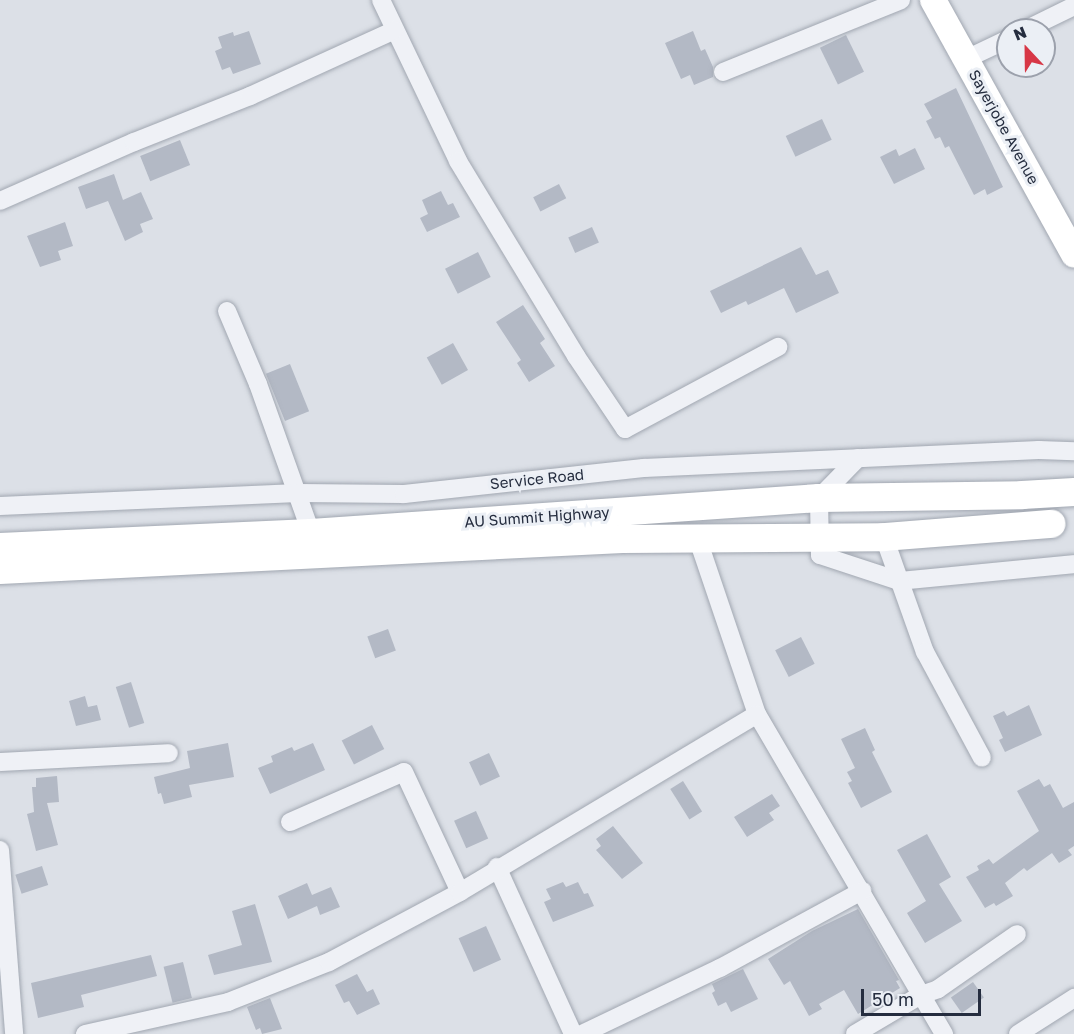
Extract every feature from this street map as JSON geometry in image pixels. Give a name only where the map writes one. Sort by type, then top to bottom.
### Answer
[{"type":"main road","name":"AU Summit Highway","points":[[0,547],[311,533],[819,498],[1074,492]]},
{"type":"main road","name":"AU Summit Highway","points":[[0,570],[622,539],[884,537],[1051,524]]},
{"type":"street","points":[[381,0],[458,161],[576,356],[625,429],[778,347]]},
{"type":"street","points":[[723,72],[902,0]]},
{"type":"street","name":"Sayerjobe Avenue","points":[[933,0],[1074,254]]},
{"type":"street","points":[[1050,18],[1074,6]]},
{"type":"street","points":[[0,201],[134,142],[250,96],[395,30]]},
{"type":"street","points":[[966,59],[996,45]]},
{"type":"street","points":[[227,310],[298,493],[311,533]]},
{"type":"street","name":"Service Road","points":[[0,506],[298,493],[404,494],[644,468],[1039,450],[1074,452]]},
{"type":"street","points":[[858,458],[819,498],[820,555],[899,581],[1074,564]]},
{"type":"street","points":[[884,537],[925,652],[982,758]]},
{"type":"street","points":[[698,540],[757,714],[944,1034]]},
{"type":"street","points":[[85,1034],[228,1002],[329,962],[460,892],[497,867],[757,714]]},
{"type":"street","points":[[0,762],[169,753]]},
{"type":"street","points":[[290,822],[404,772],[460,892]]},
{"type":"street","points":[[0,850],[4,959],[14,1034]]},
{"type":"street","points":[[497,867],[573,1034]]},
{"type":"street","points":[[582,1034],[720,968],[861,891]]},
{"type":"street","points":[[855,1034],[921,995],[938,988],[1017,934]]},
{"type":"street","points":[[1018,1034],[1074,998]]},
{"type":"building","points":[[249,31],[261,64],[233,74],[230,67],[222,70],[215,51],[222,48],[218,37],[233,32],[234,36]]},
{"type":"building","points":[[693,31],[701,51],[705,49],[713,67],[713,77],[694,85],[690,75],[681,79],[665,43]]},
{"type":"building","points":[[846,35],[864,72],[838,85],[820,48]]},
{"type":"building","points":[[956,88],[1003,187],[987,195],[985,189],[974,195],[949,146],[945,148],[940,137],[935,139],[926,121],[932,118],[924,104]]},
{"type":"building","points":[[822,119],[832,140],[795,157],[786,136]]},
{"type":"building","points":[[180,140],[190,165],[150,181],[140,156]]},
{"type":"building","points":[[915,148],[925,169],[894,184],[880,157],[896,149],[899,156]]},
{"type":"building","points":[[114,174],[123,200],[141,192],[153,219],[140,224],[143,232],[125,241],[108,201],[86,209],[78,187]]},
{"type":"building","points":[[559,184],[566,198],[540,211],[533,197]]},
{"type":"building","points":[[441,191],[448,205],[453,203],[460,217],[427,232],[420,218],[428,214],[422,200]]},
{"type":"building","points":[[65,222],[73,246],[58,251],[61,260],[40,267],[27,236]]},
{"type":"building","points":[[592,227],[599,243],[575,253],[568,238]]},
{"type":"building","points":[[801,247],[816,275],[828,270],[839,293],[796,313],[784,288],[748,305],[746,301],[721,313],[710,291]]},
{"type":"building","points":[[478,252],[491,277],[458,294],[445,269]]},
{"type":"building","points":[[523,305],[545,339],[540,343],[555,366],[529,382],[517,363],[521,360],[496,322]]},
{"type":"building","points":[[453,343],[468,370],[442,385],[427,358]]},
{"type":"building","points":[[290,364],[309,411],[285,421],[266,374]]},
{"type":"building","points":[[388,629],[396,651],[375,658],[367,637]]},
{"type":"building","points":[[801,637],[815,664],[789,677],[775,650]]},
{"type":"building","points":[[131,682],[144,723],[129,728],[116,687]]},
{"type":"building","points":[[85,696],[88,707],[97,705],[101,720],[76,726],[69,701]]},
{"type":"building","points":[[1029,705],[1042,735],[1005,752],[999,740],[1003,738],[993,716],[1004,711],[1007,716]]},
{"type":"building","points":[[372,725],[384,749],[354,764],[342,740]]},
{"type":"building","points":[[865,728],[875,750],[872,752],[892,792],[861,808],[848,783],[852,781],[847,772],[855,768],[841,739]]},
{"type":"building","points":[[228,743],[234,777],[189,785],[192,797],[164,804],[161,793],[158,794],[154,777],[190,768],[187,751]]},
{"type":"building","points":[[313,743],[325,770],[270,794],[258,768],[273,762],[271,756],[292,747],[294,751]]},
{"type":"building","points":[[489,753],[500,777],[480,786],[469,762]]},
{"type":"building","points":[[57,776],[59,802],[47,803],[58,845],[36,851],[27,814],[34,812],[32,787],[36,787],[36,778]]},
{"type":"building","points":[[1039,779],[1044,787],[1050,784],[1063,808],[1074,802],[1074,846],[1068,850],[1072,855],[1059,863],[1052,853],[1027,871],[1024,868],[1005,883],[1013,896],[996,906],[994,903],[985,908],[966,877],[979,870],[977,866],[989,859],[993,864],[1039,831],[1017,791]]},
{"type":"building","points":[[683,781],[702,812],[689,819],[670,789]]},
{"type":"building","points":[[772,794],[780,806],[769,813],[774,820],[747,837],[734,817]]},
{"type":"building","points":[[476,811],[488,838],[466,848],[454,821]]},
{"type":"building","points":[[613,826],[643,863],[622,879],[596,850],[601,846],[596,839]]},
{"type":"building","points":[[927,834],[951,877],[939,884],[962,921],[925,943],[907,913],[926,901],[897,850]]},
{"type":"building","points":[[42,866],[48,885],[22,894],[15,875]]},
{"type":"building","points":[[563,882],[566,887],[578,882],[584,894],[588,893],[594,906],[553,922],[544,902],[551,899],[546,889]]},
{"type":"building","points":[[307,883],[312,895],[331,887],[340,907],[320,915],[317,906],[288,919],[278,896]]},
{"type":"building","points":[[255,904],[272,962],[214,975],[208,955],[242,945],[232,911]]},
{"type":"building","points":[[858,909],[899,980],[896,981],[900,988],[858,1014],[844,990],[819,1004],[822,1009],[809,1016],[790,981],[784,985],[768,959],[812,931]]},
{"type":"building","points":[[486,926],[501,960],[474,972],[459,938]]},
{"type":"building","points":[[151,955],[157,976],[81,995],[84,1007],[38,1018],[31,983]]},
{"type":"building","points":[[183,962],[192,998],[173,1003],[164,967]]},
{"type":"building","points":[[743,969],[758,999],[731,1012],[726,1002],[718,1006],[712,993],[715,991],[712,984]]},
{"type":"building","points":[[357,974],[367,992],[373,989],[380,1004],[357,1015],[349,1001],[344,1003],[335,985]]},
{"type":"building","points":[[973,982],[984,998],[962,1013],[951,997]]},
{"type":"building","points":[[270,998],[282,1029],[262,1034],[260,1028],[256,1030],[247,1007]]}]
